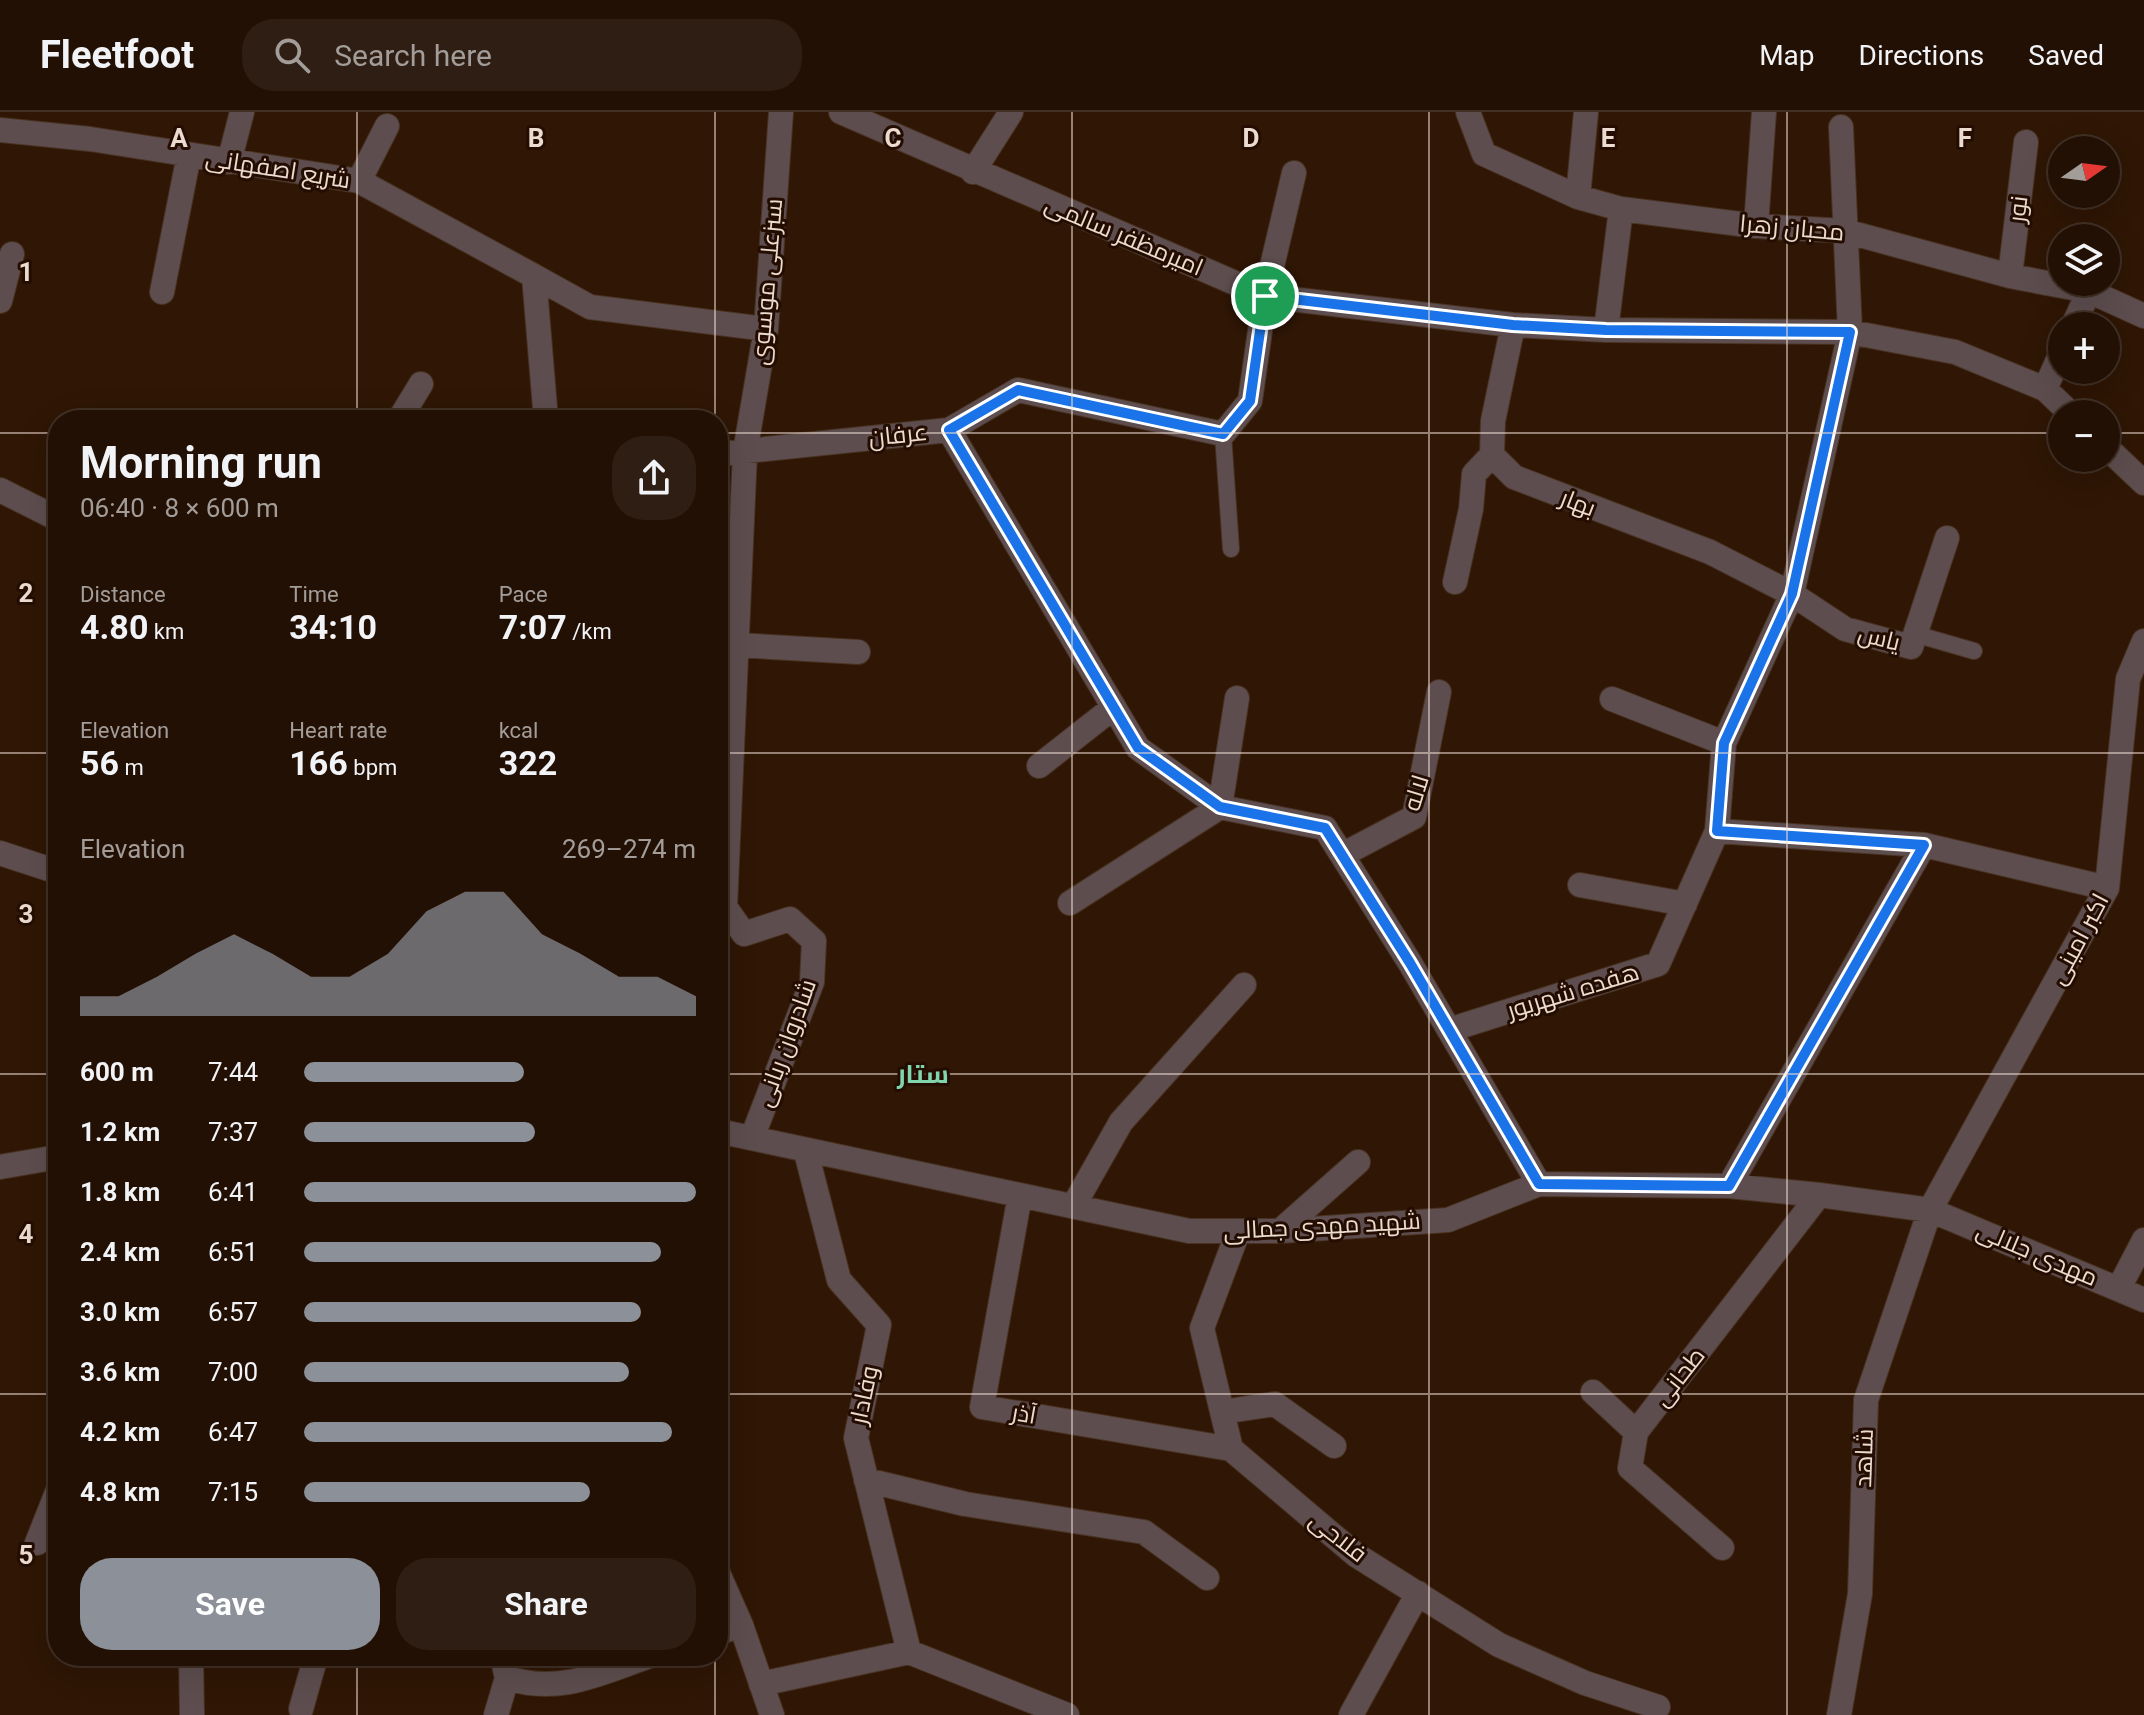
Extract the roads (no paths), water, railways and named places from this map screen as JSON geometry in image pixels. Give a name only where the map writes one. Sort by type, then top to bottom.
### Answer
[{"type":"street","points":[[229,162],[242,112]]},
{"type":"street","name":"سبزعلی موسوی","points":[[745,452],[766,329],[781,112]]},
{"type":"street","points":[[973,172],[1011,112]]},
{"type":"street","name":"محبان زهرا","points":[[1468,112],[1484,154],[1578,197],[1621,209],[1756,226],[1845,231],[2010,276],[2048,283]]},
{"type":"street","points":[[1578,197],[1586,112]]},
{"type":"street","points":[[1756,226],[1764,112]]},
{"type":"street","name":"امیرمظفر سالمی","points":[[849,113],[973,172],[1265,296],[1513,325],[1606,330],[1850,332],[1955,352],[2045,389],[2056,400]]},
{"type":"street","name":"شریع اصفهانی","points":[[0,130],[32,122],[189,155],[359,181],[590,307],[766,329]]},
{"type":"street","points":[[359,181],[387,126]]},
{"type":"street","name":"هفده شهریور","points":[[1449,1030],[1658,964],[1717,831],[1724,743],[1792,594],[1850,332],[1841,127]]},
{"type":"street","name":"نور","points":[[2010,276],[2026,142]]},
{"type":"street","points":[[162,292],[189,155]]},
{"type":"street","points":[[1223,434],[1250,401],[1265,296],[1294,173]]},
{"type":"street","points":[[1606,330],[1621,209]]},
{"type":"street","points":[[0,301],[12,254]]},
{"type":"street","points":[[534,276],[545,410]]},
{"type":"street","name":"محبان زهرا","points":[[2100,296],[2144,316]]},
{"type":"street","points":[[1455,582],[1471,509],[1474,474],[1492,455],[1493,421],[1513,325]]},
{"type":"street","points":[[2045,389],[2048,382]]},
{"type":"street","points":[[405,410],[421,384]]},
{"type":"street","name":"عرفان","points":[[745,452],[949,430],[1018,390],[1223,434]]},
{"type":"street","points":[[949,430],[1138,748],[1220,807],[1325,828],[1539,1184]]},
{"type":"street","points":[[728,453],[745,452]]},
{"type":"street","name":"شادروان ربانی","points":[[728,847],[745,452]]},
{"type":"street","name":"بهار","points":[[1492,455],[1514,477],[1710,552],[1792,594]]},
{"type":"street","points":[[2120,460],[2144,483]]},
{"type":"street","points":[[0,490],[48,514]]},
{"type":"street","name":"یاس","points":[[1792,594],[1845,629],[1911,647],[1947,538]]},
{"type":"street","name":"اکبر امینی","points":[[1930,1210],[2107,888],[2128,679],[2144,641]]},
{"type":"street","points":[[738,645],[858,652]]},
{"type":"street","name":"لاله","points":[[1342,855],[1414,817],[1439,692]]},
{"type":"street","points":[[1070,903],[1220,807],[1237,698]]},
{"type":"street","points":[[1612,699],[1724,743]]},
{"type":"street","points":[[1039,766],[1114,707]]},
{"type":"street","points":[[1717,831],[1924,845],[2107,888]]},
{"type":"street","points":[[1729,1186],[1924,845]]},
{"type":"street","points":[[0,853],[48,869]]},
{"type":"street","points":[[1580,885],[1685,904]]},
{"type":"street","name":"شادروان ربانی","points":[[728,911],[744,934],[790,919],[814,941],[812,982],[752,1138]]},
{"type":"street","points":[[1074,1205],[1121,1122],[1244,985]]},
{"type":"street","name":"شهید مهدی جمالی","points":[[728,1133],[1189,1231],[1280,1231],[1448,1220],[1539,1184],[1729,1186],[1930,1210]]},
{"type":"street","name":"وفادار","points":[[806,1152],[839,1280],[879,1325],[856,1438],[909,1652]]},
{"type":"street","points":[[0,1167],[48,1159]]},
{"type":"street","points":[[1280,1231],[1358,1162]]},
{"type":"street","name":"آذر","points":[[1020,1195],[982,1407],[1231,1449]]},
{"type":"street","name":"طحانی","points":[[1636,1432],[1819,1195]]},
{"type":"street","name":"مهدی جلالی","points":[[1930,1210],[2144,1300]]},
{"type":"street","name":"شاهد","points":[[1839,1715],[1860,1594],[1866,1400],[1930,1210]]},
{"type":"street","points":[[1231,1449],[1202,1328],[1238,1232]]},
{"type":"street","points":[[2119,1288],[2144,1240]]},
{"type":"street","points":[[1593,1392],[1636,1432],[1630,1468],[1722,1548]]},
{"type":"street","points":[[1222,1412],[1275,1404],[1334,1446]]},
{"type":"street","name":"فلاحی","points":[[1231,1449],[1356,1555],[1499,1645],[1585,1683],[1658,1707]]},
{"type":"street","points":[[866,1480],[965,1504],[1144,1532],[1207,1578]]},
{"type":"street","points":[[37,1543],[48,1515]]},
{"type":"street","points":[[1351,1715],[1418,1593]]},
{"type":"street","points":[[730,1629],[761,1684],[772,1715]]},
{"type":"street","points":[[761,1684],[909,1652],[1067,1715]]},
{"type":"street","points":[[191,1666],[192,1715]]},
{"type":"street","points":[[301,1709],[313,1666]]},
{"type":"street","points":[[496,1715],[504,1667],[535,1687],[570,1683],[620,1666]]},
{"type":"lane","points":[[1223,434],[1231,549]]},
{"type":"lane","points":[[1915,634],[1974,651]]},
{"type":"district","name":"ستار","points":[[923,1074]]}]
